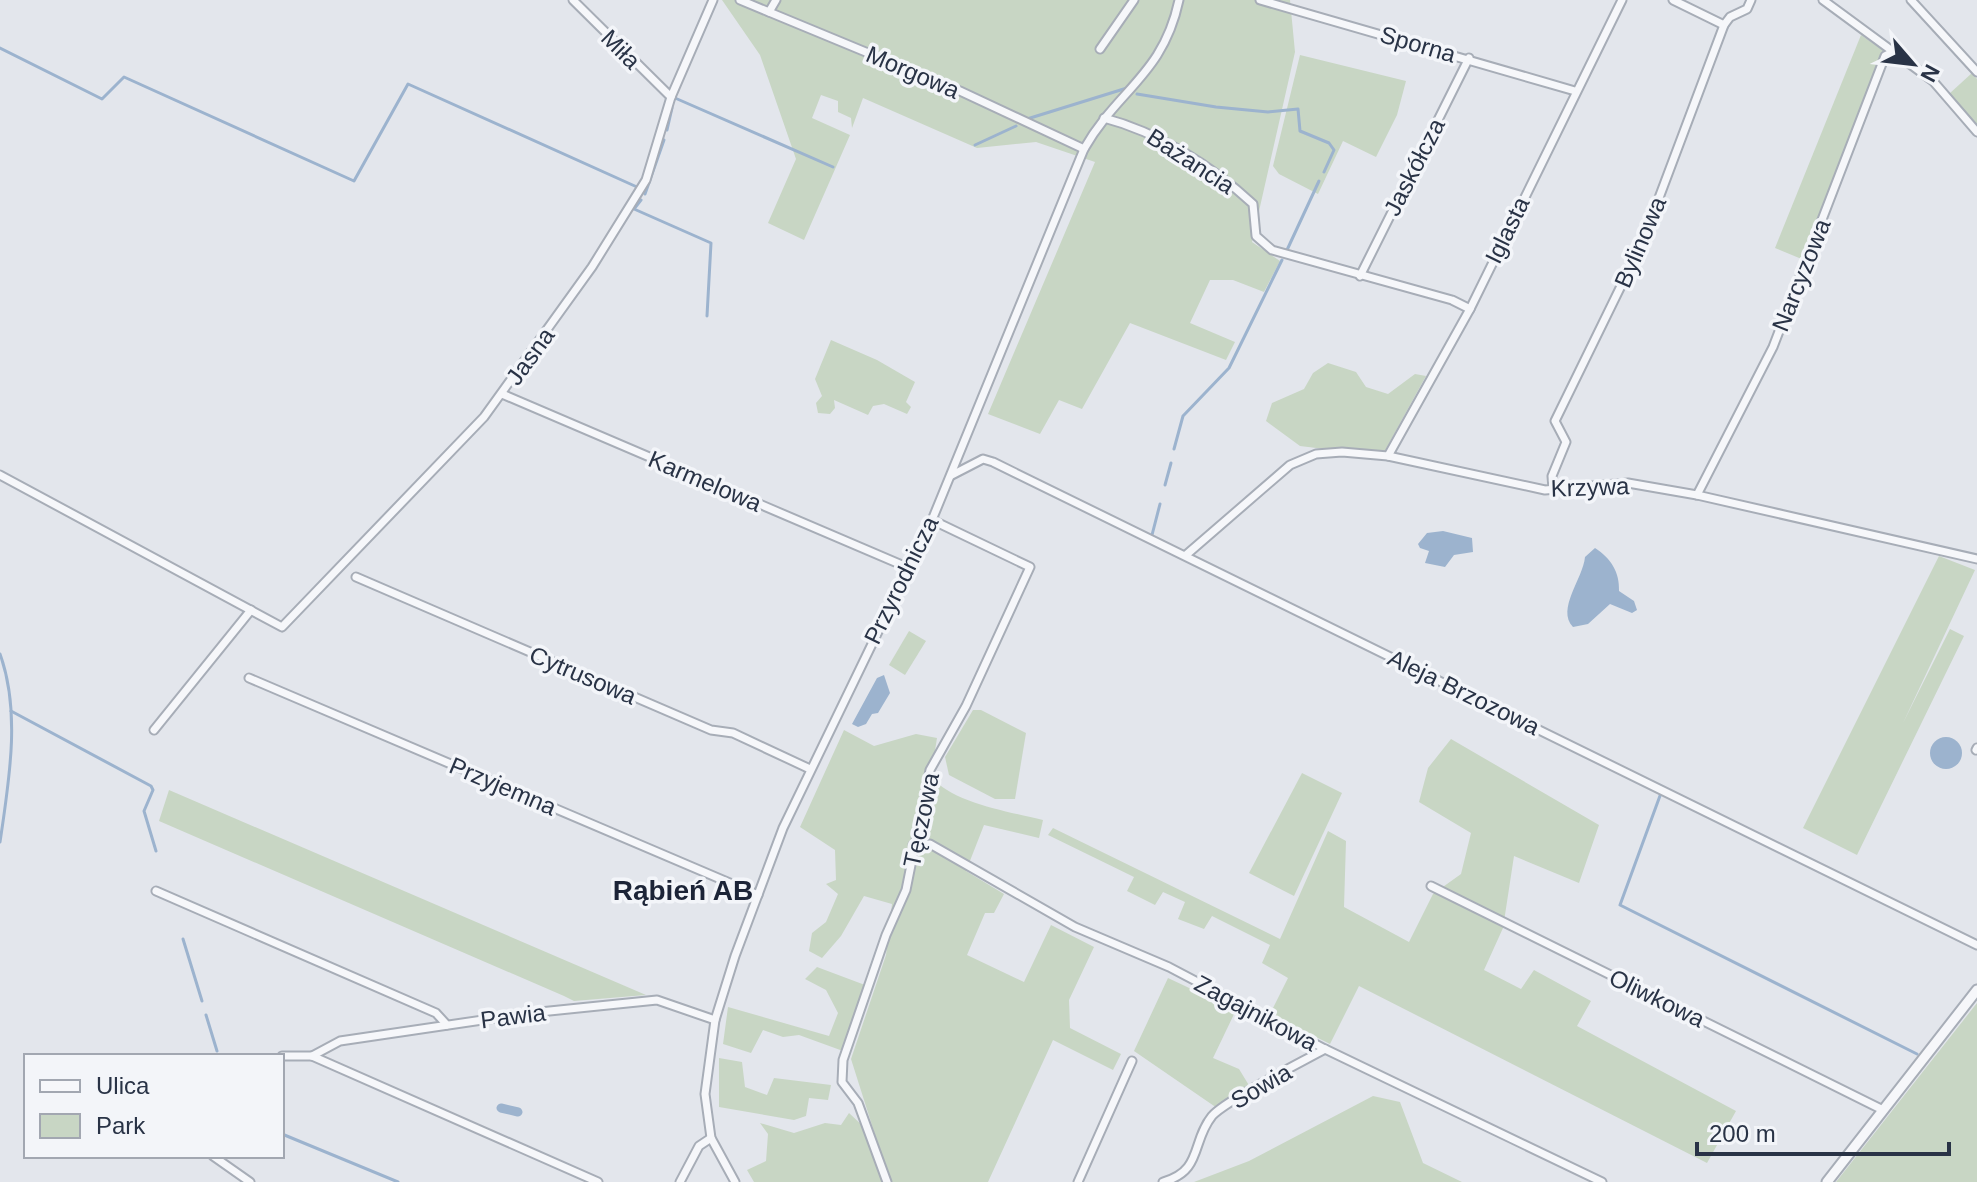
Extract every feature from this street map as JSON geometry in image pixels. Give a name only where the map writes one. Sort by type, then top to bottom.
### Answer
[{"type":"street","name":"Miła","points":[[573,0],[671,97]]},
{"type":"street","name":"Jasna","points":[[0,475],[282,627],[502,394],[592,267],[639,193],[651,168],[671,97],[713,0]]},
{"type":"street","name":"Morgowa","points":[[740,0],[960,91],[1084,149]]},
{"type":"street","points":[[769,12],[776,0]]},
{"type":"street","points":[[1100,49],[1134,0]]},
{"type":"street","name":"Przyrodnicza","points":[[735,1182],[711,1138],[705,1094],[715,1020],[758,895],[810,769],[932,520],[1084,149],[1104,118],[1162,52],[1173,28],[1179,0]]},
{"type":"street","name":"Sporna","points":[[1260,0],[1575,91]]},
{"type":"street","name":"Iglasta","points":[[1388,456],[1470,309],[1622,0]]},
{"type":"street","points":[[1673,0],[1724,25]]},
{"type":"street","name":"Bylinowa","points":[[1553,489],[1552,476],[1566,442],[1555,421],[1642,243],[1724,25],[1730,17],[1747,9],[1751,0]]},
{"type":"street","points":[[1823,0],[1933,81],[1977,132]]},
{"type":"street","points":[[1911,0],[1977,72]]},
{"type":"street","name":"Narcyzowa","points":[[1697,495],[1773,347],[1885,56],[1893,52]]},
{"type":"street","name":"Jaskółcza","points":[[1360,276],[1469,58]]},
{"type":"street","name":"Bażancia","points":[[1104,118],[1153,135],[1240,191],[1253,204],[1253,227],[1262,245],[1360,276]]},
{"type":"street","points":[[1360,276],[1452,300],[1470,309]]},
{"type":"street","name":"Karmelowa","points":[[502,394],[909,568]]},
{"type":"street","name":"Krzywa","points":[[1186,555],[1272,479],[1299,460],[1342,452],[1388,456],[1553,489],[1628,483],[1697,495],[1977,559]]},
{"type":"street","name":"Aleja Brzozowa","points":[[950,476],[983,459],[993,462],[1977,945]]},
{"type":"street","name":"Tęczowa","points":[[887,1182],[858,1103],[840,1075],[877,959],[906,890],[930,770],[966,706],[1030,567],[932,520]]},
{"type":"street","name":"Cytrusowa","points":[[356,577],[711,730],[733,733],[810,769]]},
{"type":"street","points":[[154,730],[251,610]]},
{"type":"street","name":"Przyjemna","points":[[249,678],[758,895]]},
{"type":"street","name":"Zagajnikowa","points":[[913,845],[930,844],[1075,927],[1169,967],[1325,1049],[1602,1182]]},
{"type":"street","name":"Oliwkowa","points":[[1431,886],[1883,1110]]},
{"type":"street","points":[[156,891],[436,1013],[447,1025]]},
{"type":"street","points":[[1827,1182],[1977,990]]},
{"type":"street","name":"Pawia","points":[[312,1056],[340,1041],[657,1000],[715,1020]]},
{"type":"street","name":"Sowia","points":[[1163,1182],[1184,1174],[1215,1113],[1325,1049]]},
{"type":"street","name":"Pawia","points":[[284,1056],[312,1056],[598,1182]]},
{"type":"street","points":[[1078,1182],[1132,1061]]},
{"type":"street","points":[[680,1182],[699,1146],[711,1138]]},
{"type":"street","points":[[216,1158],[250,1182]]},
{"type":"green space","points":[[722,0],[1290,0],[1295,52],[1252,242],[1280,261],[1264,292],[1233,280],[1210,280],[1190,323],[1235,342],[1226,360],[1130,323],[1082,409],[1059,400],[1040,434],[988,414],[1095,162],[1036,142],[977,148],[863,98],[852,128],[851,118],[838,112],[838,101],[821,95],[812,118],[850,135],[804,240],[768,223],[796,159],[760,55]]},
{"type":"green space","points":[[1861,35],[1884,51],[1804,260],[1775,248]]},
{"type":"green space","points":[[1300,55],[1406,81],[1397,115],[1376,157],[1343,141],[1318,194],[1279,174],[1273,166]]},
{"type":"green space","points":[[1972,73],[1977,79],[1977,128],[1949,94]]},
{"type":"green space","points":[[831,340],[877,360],[915,382],[906,402],[911,407],[907,414],[884,404],[873,406],[868,415],[834,400],[835,408],[830,414],[818,413],[816,403],[822,396],[815,379]]},
{"type":"green space","points":[[1328,363],[1356,372],[1366,387],[1388,394],[1415,374],[1426,376],[1382,456],[1300,446],[1266,421],[1272,403],[1304,389],[1313,373]]},
{"type":"green space","points":[[1939,556],[1975,570],[1903,723],[1950,629],[1964,636],[1857,855],[1803,828]]},
{"type":"green space","points":[[909,631],[926,641],[905,675],[889,665]]},
{"type":"green space","points":[[973,710],[981,710],[1026,733],[1015,799],[995,799],[949,775],[945,757]]},
{"type":"green space","points":[[844,730],[874,746],[916,734],[937,738],[931,776],[940,785],[967,800],[1043,820],[1039,838],[984,825],[966,871],[1004,894],[994,913],[985,913],[967,955],[1024,982],[1051,925],[1094,947],[1069,1000],[1070,1028],[1121,1054],[1113,1070],[1053,1040],[988,1182],[890,1182],[851,1059],[886,955],[892,904],[864,896],[841,936],[822,958],[809,951],[812,933],[826,922],[838,894],[826,884],[836,880],[835,850],[800,827]]},
{"type":"green space","points":[[1451,739],[1599,825],[1579,883],[1514,856],[1503,928],[1484,970],[1521,989],[1534,970],[1591,1001],[1577,1026],[1736,1111],[1707,1163],[1359,986],[1330,1044],[1270,1014],[1288,978],[1262,963],[1270,945],[1212,916],[1204,929],[1178,919],[1185,902],[1163,892],[1155,905],[1127,891],[1134,877],[1048,835],[1053,828],[1280,939],[1328,831],[1346,841],[1344,907],[1409,942],[1433,894],[1461,874],[1471,833],[1419,802],[1428,768]]},
{"type":"green space","points":[[1302,773],[1342,793],[1294,896],[1249,873]]},
{"type":"green space","points":[[169,790],[646,995],[574,1001],[159,821]]},
{"type":"green space","points":[[817,967],[865,985],[843,1051],[799,1035],[783,1037],[763,1030],[751,1053],[723,1044],[728,1007],[829,1036],[838,1013],[826,990],[805,979]]},
{"type":"green space","points":[[1168,978],[1236,1010],[1213,1058],[1239,1069],[1250,1087],[1217,1108],[1134,1051]]},
{"type":"green space","points":[[1977,1003],[1977,1182],[1836,1182]]},
{"type":"green space","points":[[719,1058],[742,1062],[745,1087],[767,1095],[774,1078],[831,1085],[828,1100],[809,1098],[806,1116],[794,1120],[719,1107]]},
{"type":"green space","points":[[1373,1096],[1400,1102],[1423,1163],[1462,1182],[1194,1182],[1249,1161]]},
{"type":"green space","points":[[849,1113],[865,1128],[883,1182],[754,1182],[747,1170],[766,1161],[768,1134],[760,1123],[794,1133],[825,1123],[841,1125]]},
{"type":"water","points":[[1443,531],[1472,538],[1473,552],[1454,555],[1445,567],[1425,563],[1429,551],[1418,544],[1427,533]]},
{"type":"water","points":[[1595,548],[1610,561],[1618,578],[1619,591],[1634,601],[1637,610],[1632,613],[1610,604],[1588,624],[1573,627],[1567,612],[1569,603],[1585,557]]},
{"type":"water","points":[[884,675],[890,693],[878,713],[872,714],[866,724],[858,727],[852,724],[877,678]]},
{"type":"water","points":[[1946,737],[1957,742],[1962,753],[1957,764],[1946,769],[1935,764],[1930,753],[1935,742]]},
{"type":"waterway","points":[[0,48],[102,99],[124,77],[354,181],[408,84],[637,187]]},
{"type":"waterway","points":[[1027,119],[1127,88]]},
{"type":"waterway","points":[[1137,94],[1268,112],[1298,109],[1300,131],[1329,143],[1334,150],[1324,172]]},
{"type":"waterway","points":[[675,98],[833,167]]},
{"type":"waterway","points":[[667,130],[672,108]]},
{"type":"waterway","points":[[975,145],[1016,126]]},
{"type":"waterway","points":[[645,194],[664,140]]},
{"type":"waterway","points":[[1287,250],[1319,181]]},
{"type":"waterway","points":[[641,200],[634,209],[711,243],[707,316]]},
{"type":"waterway","points":[[1174,449],[1183,416],[1229,368],[1282,260]]},
{"type":"waterway","points":[[1165,485],[1171,463]]},
{"type":"waterway","points":[[1152,535],[1160,504]]},
{"type":"waterway","points":[[0,654],[12,723],[0,842]]},
{"type":"waterway","points":[[11,711],[151,786],[153,790],[144,811],[156,851]]},
{"type":"waterway","points":[[1661,793],[1620,905],[1917,1054]]},
{"type":"waterway","points":[[183,939],[202,1001]]},
{"type":"waterway","points":[[206,1015],[217,1051]]},
{"type":"waterway","points":[[501,1108],[518,1112]]},
{"type":"waterway","points":[[284,1135],[398,1182]]},
{"type":"district","name":"Rąbień AB","points":[[683,890]]}]
